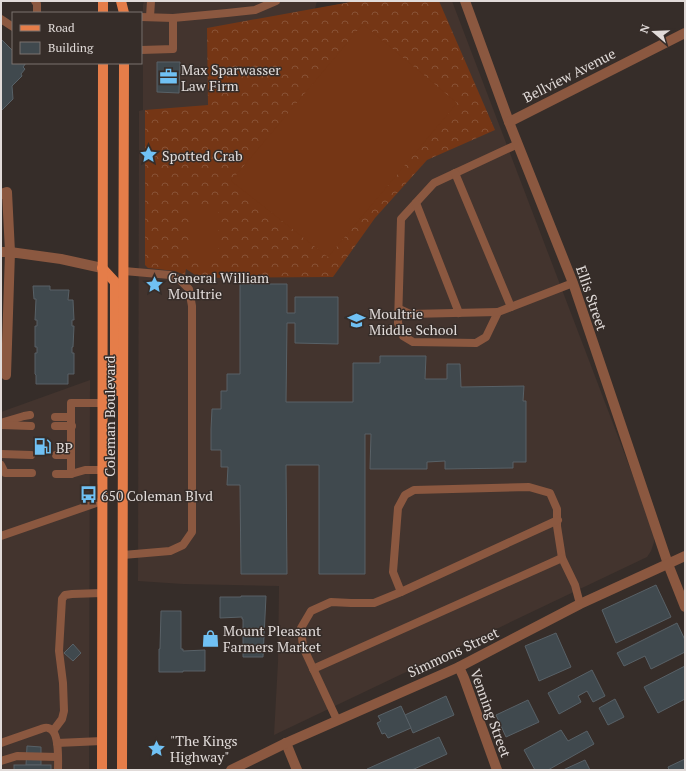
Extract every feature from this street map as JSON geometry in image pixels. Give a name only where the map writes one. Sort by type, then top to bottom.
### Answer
[{"type":"main road","points":[[103,1],[103,12]]},
{"type":"main road","points":[[121,1],[124,12]]},
{"type":"main road","points":[[124,12],[125,1]]},
{"type":"main road","name":"Coleman Boulevard","points":[[102,770],[103,64]]},
{"type":"main road","name":"Coleman Boulevard","points":[[122,770],[124,64]]},
{"type":"main road","points":[[102,268],[115,282],[115,369],[124,425]]},
{"type":"street","name":"Ellis Street","points":[[465,1],[509,122],[572,283],[668,564],[685,607]]},
{"type":"street","name":"Bellview Avenue","points":[[509,122],[685,32]]},
{"type":"street","points":[[1,194],[7,192],[5,252],[6,375]]},
{"type":"street","points":[[5,252],[61,259],[102,268]]},
{"type":"street","name":"Simmons Street","points":[[231,770],[286,743],[459,667],[580,604],[685,556]]},
{"type":"street","name":"Venning Street","points":[[459,667],[497,770]]},
{"type":"street","points":[[286,743],[297,770]]},
{"type":"lane","points":[[35,1],[37,4],[37,12]]},
{"type":"lane","points":[[150,17],[151,1]]},
{"type":"lane","points":[[142,17],[173,18],[255,10],[276,1]]},
{"type":"lane","points":[[142,50],[173,49],[173,18]]},
{"type":"lane","points":[[1,19],[12,27]]},
{"type":"lane","points":[[498,312],[486,337],[476,343],[413,342],[403,336],[398,324],[401,219],[434,183],[518,144]]},
{"type":"lane","points":[[455,173],[511,307]]},
{"type":"lane","points":[[416,203],[459,313]]},
{"type":"lane","points":[[123,555],[170,551],[183,545],[192,532],[192,306],[189,289],[180,280],[170,275],[124,271]]},
{"type":"lane","points":[[399,309],[410,314],[498,312],[572,283]]},
{"type":"lane","points":[[71,474],[71,403],[102,403]]},
{"type":"lane","points":[[1,424],[18,417],[30,415]]},
{"type":"lane","points":[[55,417],[71,417]]},
{"type":"lane","points":[[1,424],[31,426]]},
{"type":"lane","points":[[55,426],[72,426]]},
{"type":"lane","points":[[1,454],[31,455]]},
{"type":"lane","points":[[56,455],[72,455]]},
{"type":"lane","points":[[1,465],[5,473],[32,473]]},
{"type":"lane","points":[[56,474],[71,474],[85,470],[102,470]]},
{"type":"lane","points":[[402,592],[393,572],[398,508],[405,495],[414,490],[529,487],[550,494],[557,509],[557,526],[562,558],[575,586],[580,604]]},
{"type":"lane","points":[[1,536],[102,501]]},
{"type":"lane","points":[[337,720],[303,647],[301,628],[311,611],[331,602],[374,603],[402,592],[558,520]]},
{"type":"lane","points":[[313,669],[562,558]]},
{"type":"lane","points":[[53,730],[62,719],[64,711],[63,683],[59,651],[62,600],[65,595],[102,593]]},
{"type":"lane","points":[[1,742],[41,729],[48,728],[53,730],[57,739],[58,770]]},
{"type":"lane","points":[[57,743],[102,741]]},
{"type":"lane","points":[[1,761],[17,756],[58,756]]},
{"type":"shaded area","name":"Moultrie Middle School","points":[[144,1],[317,1],[315,9],[356,1],[452,1],[654,531],[654,542],[647,557],[274,735],[278,662],[279,586],[183,584],[138,581],[139,111],[143,110]]},
{"type":"shaded area","points":[[90,380],[89,770],[1,770],[1,412]]},
{"type":"green space","points":[[356,1],[439,1],[495,130],[427,160],[375,218],[333,277],[200,278],[186,269],[185,275],[175,271],[148,268],[145,265],[145,110],[208,105],[207,28]]},
{"type":"green space","points":[[363,24],[457,103],[328,257],[231,181]]},
{"type":"green space","points":[[190,204],[218,204],[218,260],[190,260]]},
{"type":"building","points":[[1,39],[12,50],[12,64],[25,64],[23,67],[25,69],[21,74],[22,76],[12,86],[13,99],[1,110]]},
{"type":"building","name":"Max Sparwasser Law Firm","points":[[157,62],[180,62],[179,93],[157,92]]},
{"type":"building","points":[[240,284],[287,284],[287,313],[295,313],[295,297],[338,297],[338,344],[295,343],[295,323],[287,323],[286,402],[353,402],[353,363],[380,363],[380,356],[426,356],[425,379],[447,379],[447,364],[460,364],[461,387],[524,386],[523,401],[526,401],[526,462],[513,462],[513,468],[445,469],[445,461],[427,462],[427,469],[370,469],[371,434],[365,434],[365,574],[319,574],[319,465],[286,465],[287,574],[241,574],[240,485],[227,485],[228,467],[221,467],[221,450],[211,450],[212,409],[221,409],[221,391],[227,391],[227,374],[240,374]]},
{"type":"building","points":[[33,286],[50,286],[50,290],[69,290],[68,300],[73,300],[74,320],[72,320],[72,326],[74,326],[72,353],[74,353],[74,374],[68,374],[68,384],[36,384],[35,353],[37,353],[37,347],[35,347],[35,326],[37,326],[37,320],[35,320],[36,299],[34,299]]},
{"type":"building","points":[[656,585],[671,617],[616,643],[602,610]]},
{"type":"building","points":[[266,596],[263,657],[243,657],[242,617],[220,618],[220,597]]},
{"type":"building","points":[[161,611],[181,611],[181,649],[183,649],[183,651],[205,650],[205,671],[159,672]]},
{"type":"building","points":[[677,623],[685,640],[685,652],[651,669],[645,656],[624,666],[617,653]]},
{"type":"building","points":[[556,633],[571,667],[539,681],[525,646]]},
{"type":"building","points":[[73,644],[81,653],[73,661],[64,653]]},
{"type":"building","points":[[685,666],[685,699],[658,713],[644,687]]},
{"type":"building","points":[[592,670],[605,696],[593,702],[587,691],[578,696],[581,702],[559,714],[548,693]]},
{"type":"building","points":[[446,696],[454,715],[413,733],[405,715]]},
{"type":"building","points":[[615,699],[624,717],[608,725],[599,708]]},
{"type":"building","points":[[528,700],[539,722],[506,737],[496,715]]},
{"type":"building","points":[[401,706],[411,728],[388,738],[385,733],[382,734],[377,723],[381,721],[378,716]]},
{"type":"building","points":[[561,730],[568,741],[587,731],[594,744],[548,770],[535,770],[524,750]]},
{"type":"building","points":[[439,737],[447,754],[412,770],[367,769]]},
{"type":"building","points":[[27,746],[41,747],[41,765],[26,765]]},
{"type":"building","points":[[685,759],[685,770],[669,770],[668,767]]},
{"type":"building","points":[[585,760],[590,770],[563,770]]},
{"type":"building","points":[[14,765],[51,765],[51,770],[14,770]]},
{"type":"place","name":"Max Sparwasser Law Firm","points":[[168,77]]},
{"type":"place","name":"Spotted Crab","points":[[149,155]]},
{"type":"place","name":"General William Moultrie","points":[[155,285]]},
{"type":"place","name":"Moultrie Middle School","points":[[356,321]]},
{"type":"place","name":"BP","points":[[43,447]]},
{"type":"place","name":"650 Coleman Blvd","points":[[88,495]]},
{"type":"place","name":"Mount Pleasant Farmers Market","points":[[210,638]]},
{"type":"place","name":"\"The Kings Highway\"","points":[[157,748]]}]
